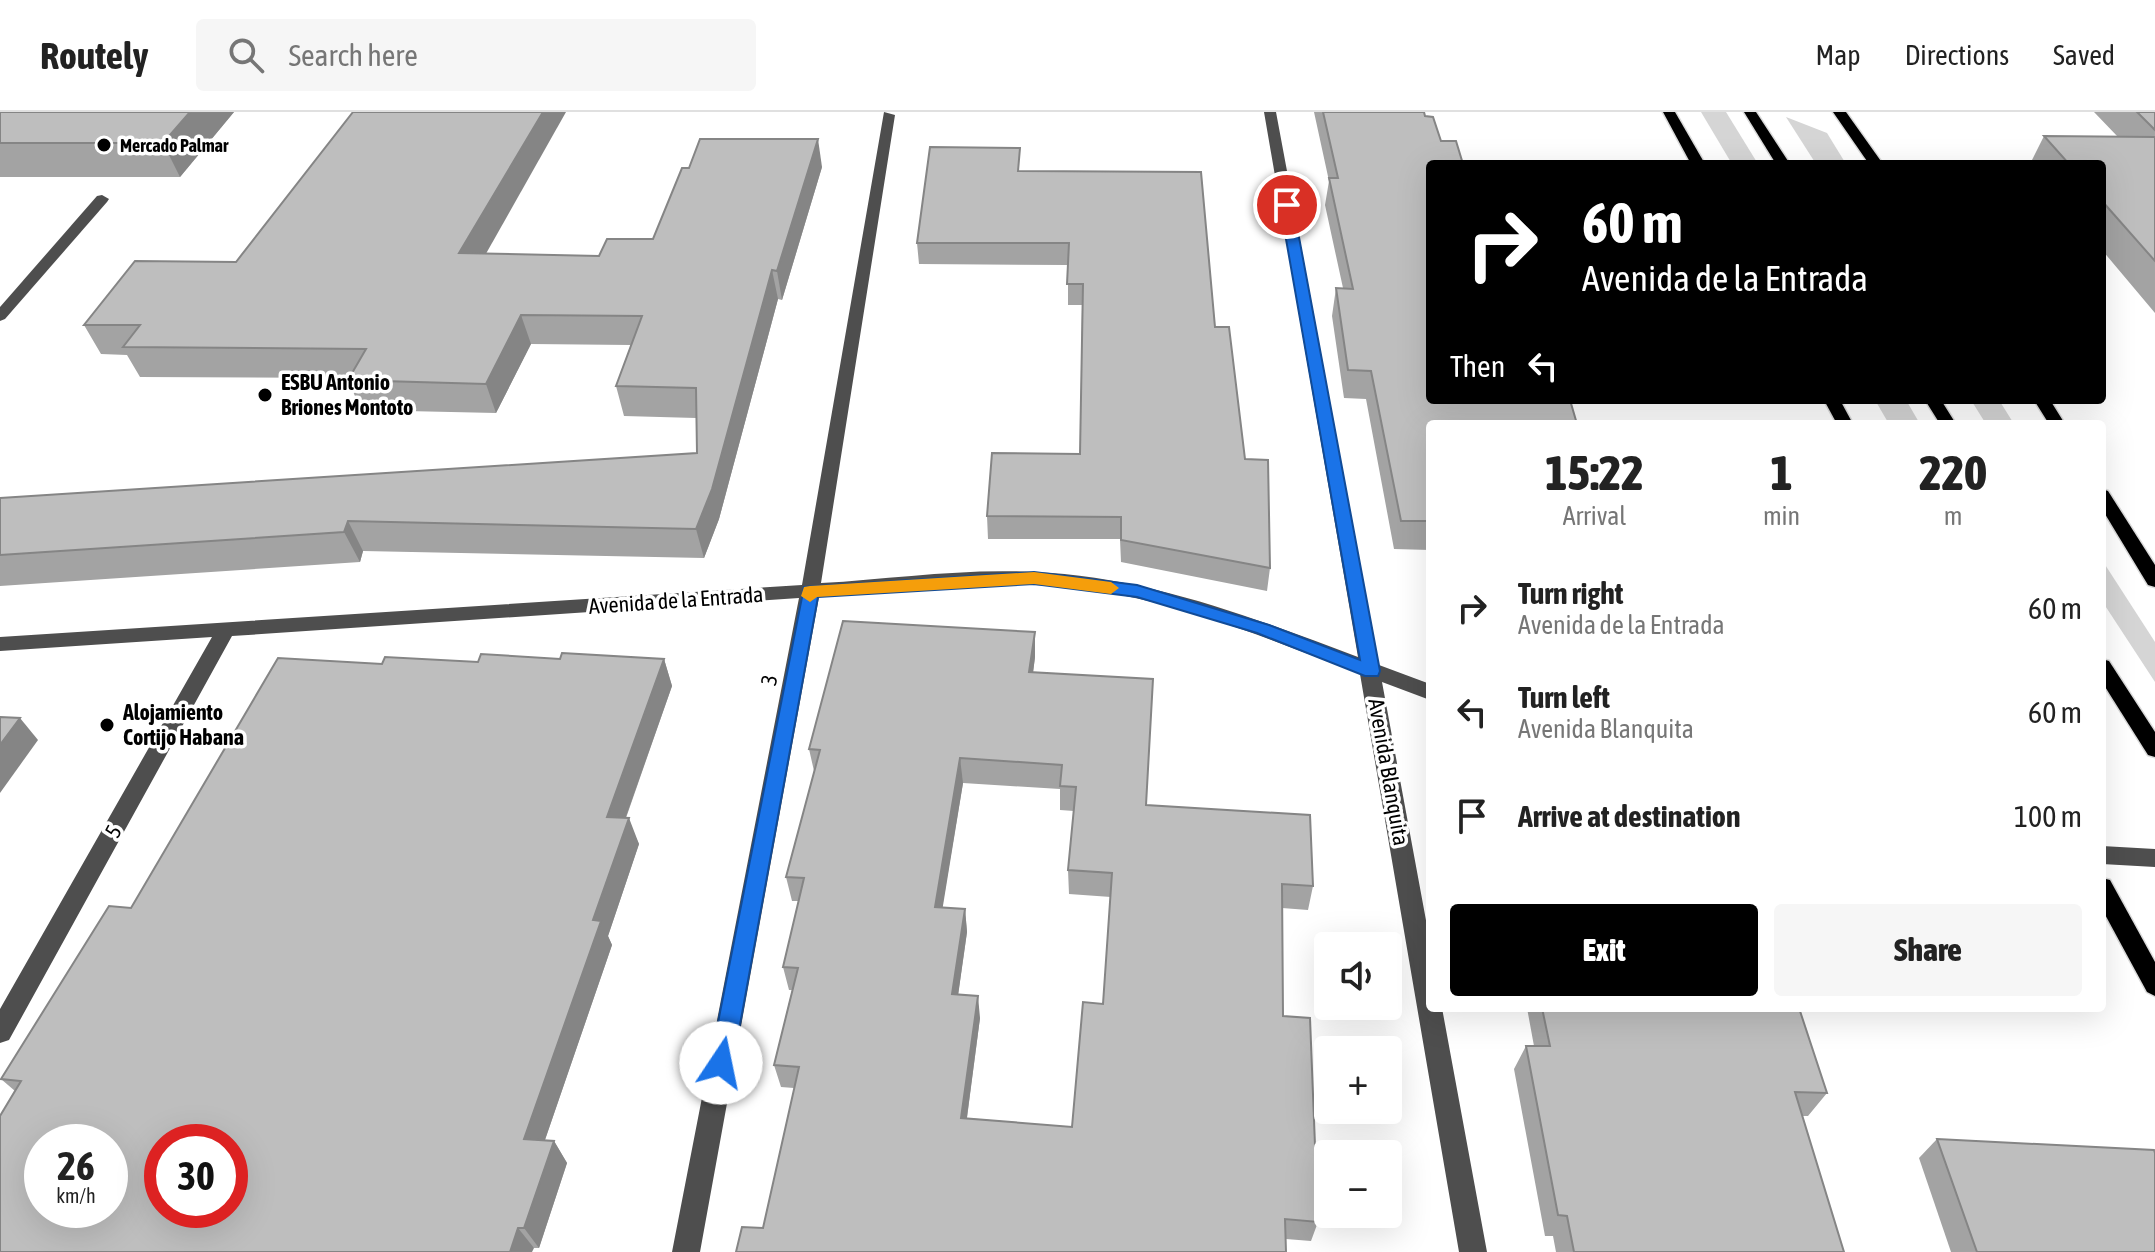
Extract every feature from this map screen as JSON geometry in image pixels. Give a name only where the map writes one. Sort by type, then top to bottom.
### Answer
[{"type":"main road","points":[[1669,112],[1696,160]]},
{"type":"main road","points":[[1750,112],[1780,160]]},
{"type":"main road","points":[[1839,112],[1873,160]]},
{"type":"main road","points":[[2106,501],[2155,580]]},
{"type":"main road","points":[[2106,672],[2155,749]]},
{"type":"main road","points":[[2106,894],[2155,985]]},
{"type":"street","name":"Avenida Blanquita","points":[[1270,112],[1426,985]]},
{"type":"street","name":"3","points":[[686,1252],[810,592],[889,115]]},
{"type":"street","points":[[0,316],[102,199]]},
{"type":"street","name":"Avenida de la Entrada","points":[[0,644],[1034,578],[1137,591],[1263,629],[1426,691]]},
{"type":"street","name":"5","points":[[0,1032],[226,629]]},
{"type":"street","points":[[2106,855],[2155,858]]},
{"type":"street","name":"Avenida Blanquita","points":[[1431,1012],[1473,1252]]},
{"type":"shaded area","points":[[1701,112],[1726,112],[1756,160],[1730,160]]},
{"type":"shaded area","points":[[1786,117],[1827,133],[1844,160],[1813,160]]},
{"type":"shaded area","points":[[1877,404],[1908,404],[1918,420],[1887,420]]},
{"type":"shaded area","points":[[1974,404],[2002,404],[2012,420],[1984,420]]},
{"type":"shaded area","points":[[2106,566],[2155,642],[2155,682],[2106,607]]},
{"type":"building","points":[[0,112],[190,112],[163,143],[0,143]]},
{"type":"building","points":[[353,112],[543,112],[459,253],[599,256],[607,239],[653,239],[682,168],[689,168],[700,139],[818,139],[777,271],[772,270],[712,489],[696,529],[348,521],[344,532],[0,555],[0,498],[697,453],[696,388],[616,386],[642,316],[521,315],[486,384],[348,380],[366,349],[123,347],[140,325],[84,325],[135,261],[236,262]]},
{"type":"building","points":[[1323,112],[1424,112],[1425,116],[1433,117],[1441,141],[1456,141],[1462,160],[1426,160],[1426,404],[1571,404],[1576,420],[1426,420],[1426,521],[1401,521],[1371,371],[1348,370],[1336,288],[1353,289],[1329,178],[1338,178]]},
{"type":"building","points":[[2137,112],[2155,112],[2155,130]]},
{"type":"building","points":[[2044,136],[2155,137],[2155,261],[2106,206],[2106,160],[2065,160]]},
{"type":"building","points":[[930,147],[1020,148],[1018,171],[1201,172],[1215,327],[1229,327],[1245,459],[1268,460],[1270,568],[1121,540],[1121,517],[987,516],[992,453],[1080,454],[1083,284],[1067,284],[1069,243],[917,243]]},
{"type":"building","points":[[843,621],[1035,632],[1029,672],[1153,679],[1146,805],[1310,815],[1313,886],[1282,884],[1283,1016],[1310,1018],[1314,1222],[1285,1219],[1286,1252],[736,1252],[742,1227],[763,1228],[799,1067],[774,1065],[798,968],[783,967],[804,878],[786,877],[820,750],[809,749]],"holes":[[[960,758],[1062,765],[1060,786],[1076,787],[1068,870],[1112,873],[1103,1004],[1083,1002],[1072,1127],[961,1118],[978,996],[952,994],[965,909],[935,907]]]},
{"type":"building","points":[[562,653],[664,659],[607,817],[629,818],[593,920],[601,921],[524,1139],[554,1141],[524,1228],[518,1228],[510,1252],[0,1252],[0,1116],[21,1081],[1,1079],[109,906],[131,908],[278,658],[382,664],[385,657],[478,662],[481,654],[560,659]]},
{"type":"building","points":[[0,717],[20,718],[0,745]]},
{"type":"building","points":[[1543,1012],[1800,1012],[1827,1093],[1795,1092],[1844,1252],[1574,1252],[1567,1216],[1558,1215],[1526,1046],[1550,1046]]},
{"type":"building","points":[[1937,1139],[2154,1150],[2155,1252],[1977,1252]]},
{"type":"slow traffic","points":[[810,596],[810,592],[1034,578],[1111,588]]},
{"type":"place","name":"Mercado Palmar","points":[[104,145]]},
{"type":"place","name":"ESBU Antonio Briones Montoto","points":[[265,395]]},
{"type":"place","name":"Alojamiento Cortijo Habana","points":[[107,725]]},
{"type":"route","points":[[721,1063],[810,592],[1034,578],[1137,591],[1263,629],[1371,671],[1287,205]]}]
